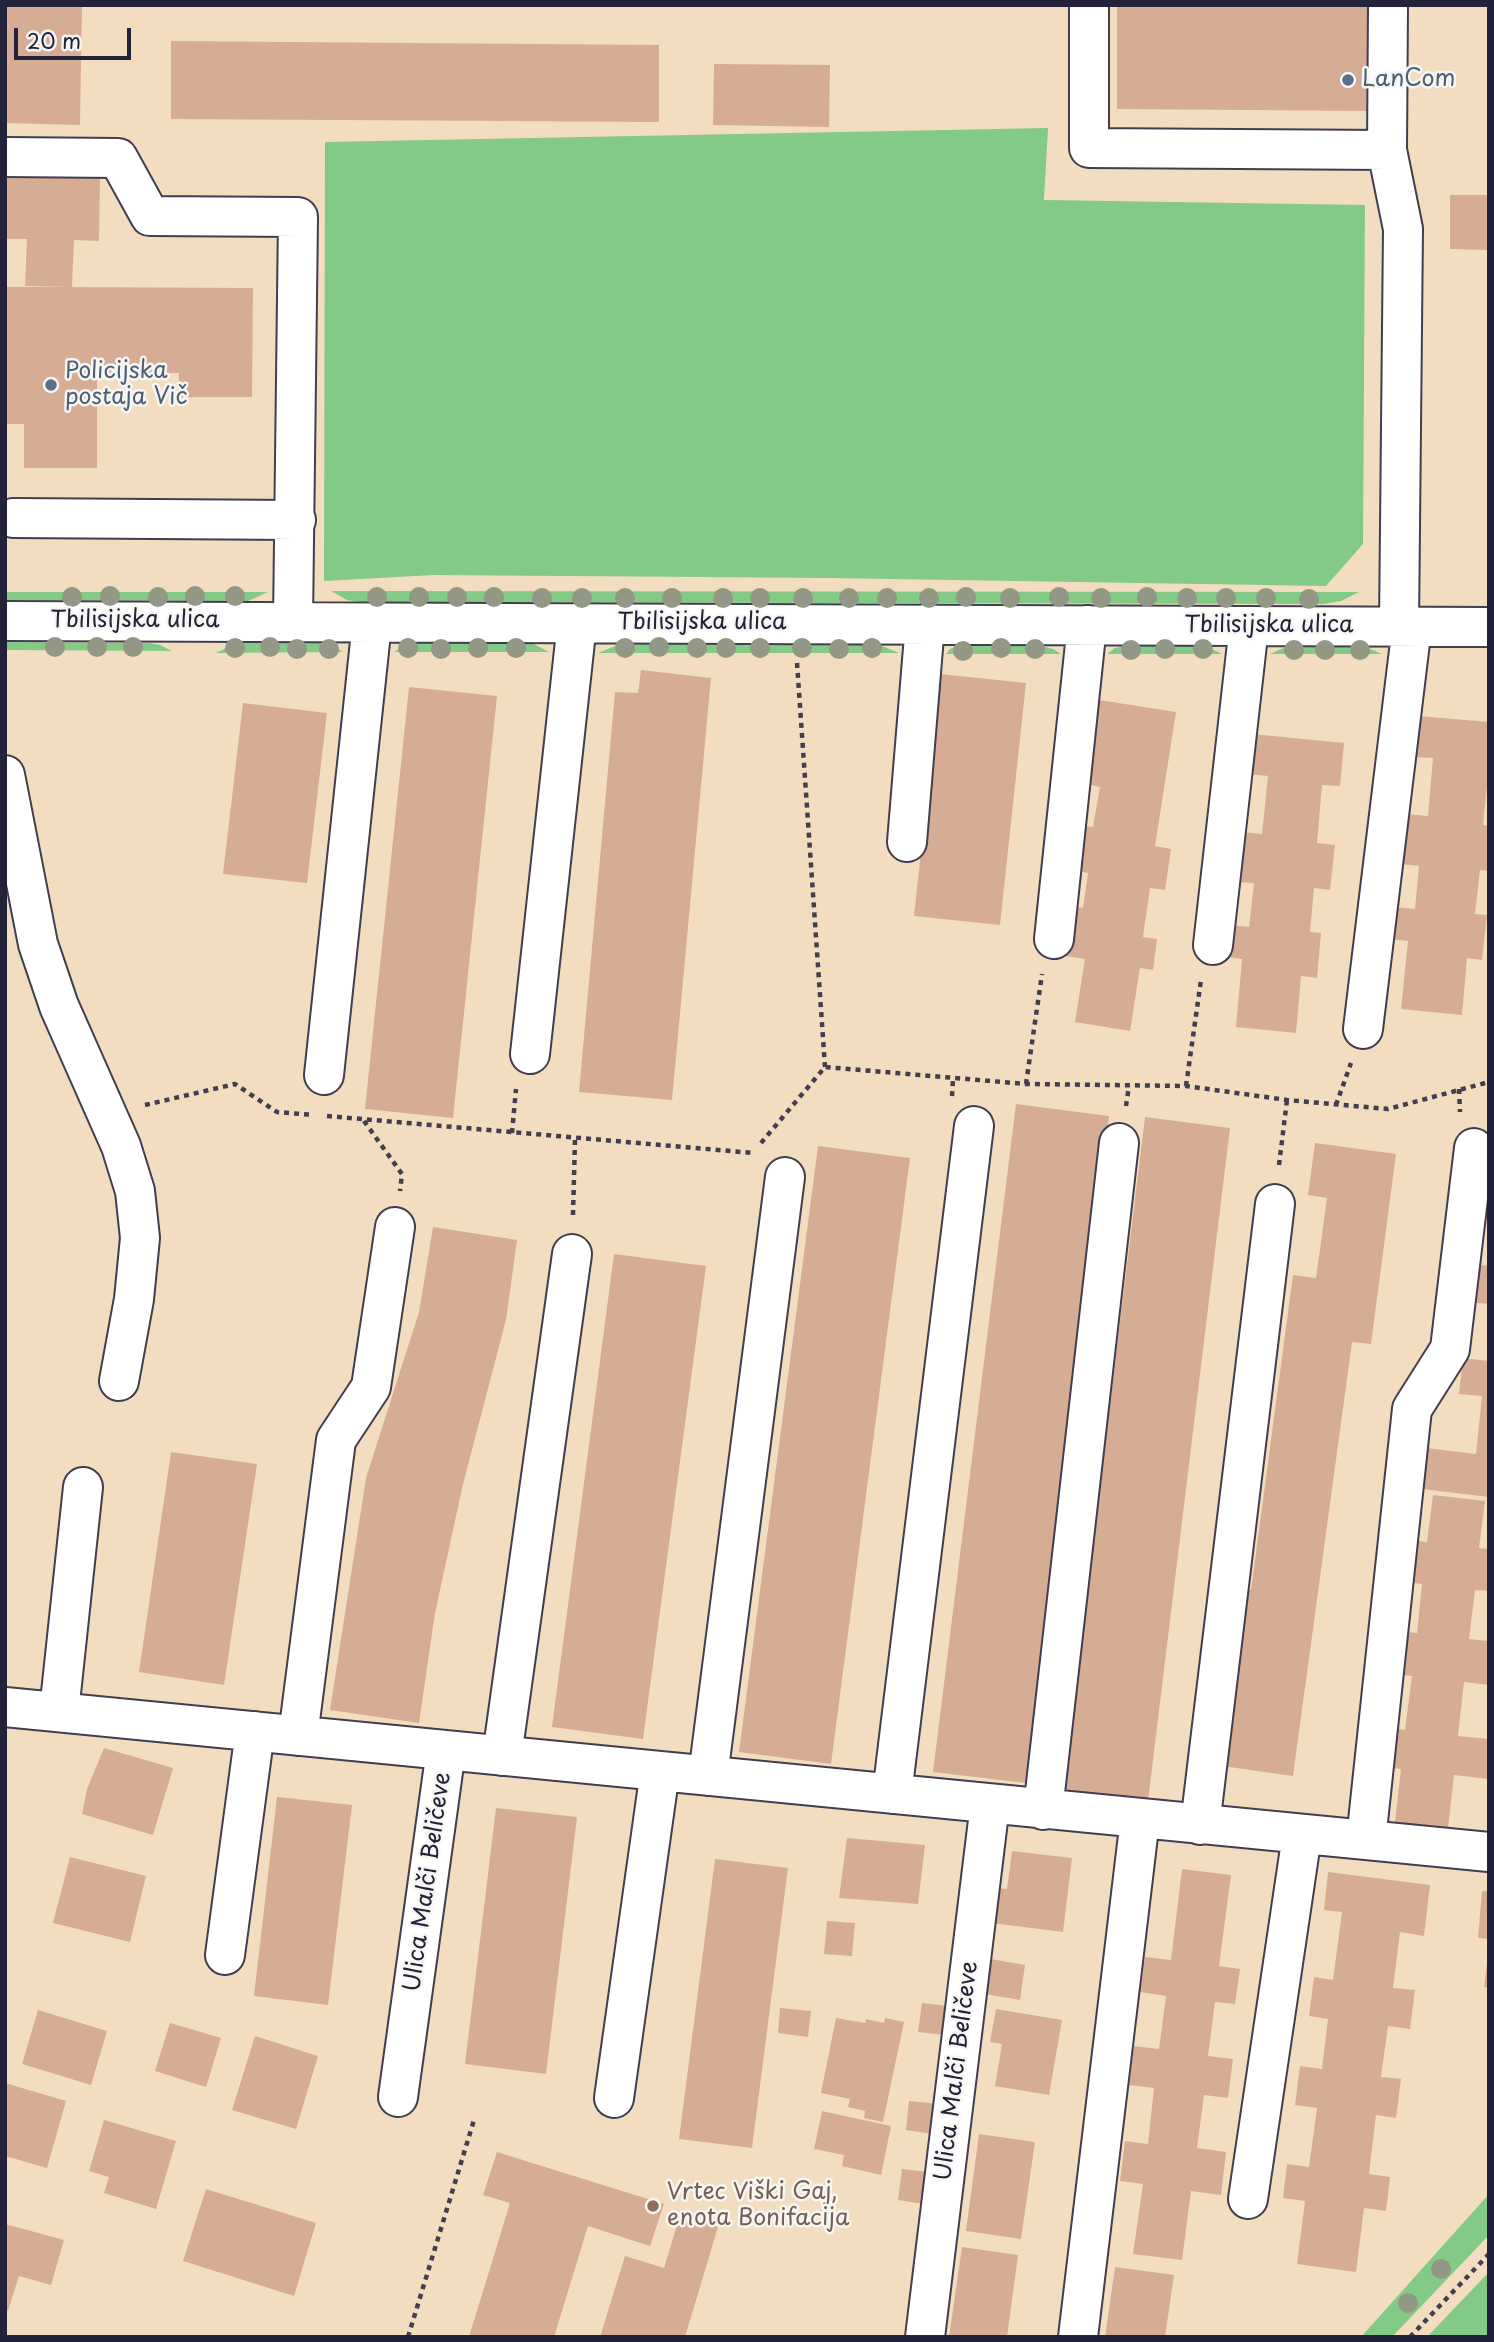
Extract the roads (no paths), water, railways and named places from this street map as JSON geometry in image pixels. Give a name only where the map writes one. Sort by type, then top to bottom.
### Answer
[{"type":"street","points":[[1089,5],[1089,148],[1388,150]]},
{"type":"street","points":[[1363,1029],[1405,626],[1403,229],[1388,150],[1388,5]]},
{"type":"street","points":[[5,157],[118,158],[150,216],[298,217],[293,622]]},
{"type":"street","points":[[13,518],[296,520]]},
{"type":"street","name":"Tbilisijska ulica","points":[[5,621],[1489,627]]},
{"type":"street","points":[[324,1075],[372,623]]},
{"type":"street","points":[[530,1054],[577,623]]},
{"type":"street","points":[[907,842],[925,624]]},
{"type":"street","points":[[1054,939],[1087,625]]},
{"type":"street","points":[[1213,945],[1249,626]]},
{"type":"street","points":[[5,775],[22,947],[59,1006],[121,1146],[135,1191],[140,1238],[134,1299],[119,1381]]},
{"type":"street","points":[[892,1794],[974,1126]]},
{"type":"street","points":[[1043,1810],[1119,1143]]},
{"type":"street","points":[[1366,1840],[1412,1409],[1450,1349],[1474,1148]]},
{"type":"street","points":[[708,1776],[785,1177]]},
{"type":"street","points":[[1200,1825],[1275,1204]]},
{"type":"street","points":[[298,1736],[336,1440],[371,1387],[395,1227]]},
{"type":"street","points":[[502,1756],[572,1254]]},
{"type":"street","points":[[59,1712],[83,1487]]},
{"type":"street","name":"Ulica Malči Beličeve","points":[[5,1707],[1489,1852]]},
{"type":"street","points":[[225,1955],[255,1731]]},
{"type":"street","name":"Ulica Malči Beličeve","points":[[398,2097],[446,1751]]},
{"type":"street","points":[[614,2098],[660,1771]]},
{"type":"street","name":"Ulica Malči Beličeve","points":[[925,2337],[989,1804]]},
{"type":"street","points":[[1078,2337],[1140,1819]]},
{"type":"street","points":[[1248,2199],[1302,1835]]},
{"type":"place","name":"LanCom","points":[[1348,80]]},
{"type":"place","name":"Policijska postaja Vič","points":[[51,385]]},
{"type":"place","name":"Vrtec Viški Gaj, enota Bonifacija","points":[[653,2206]]}]
